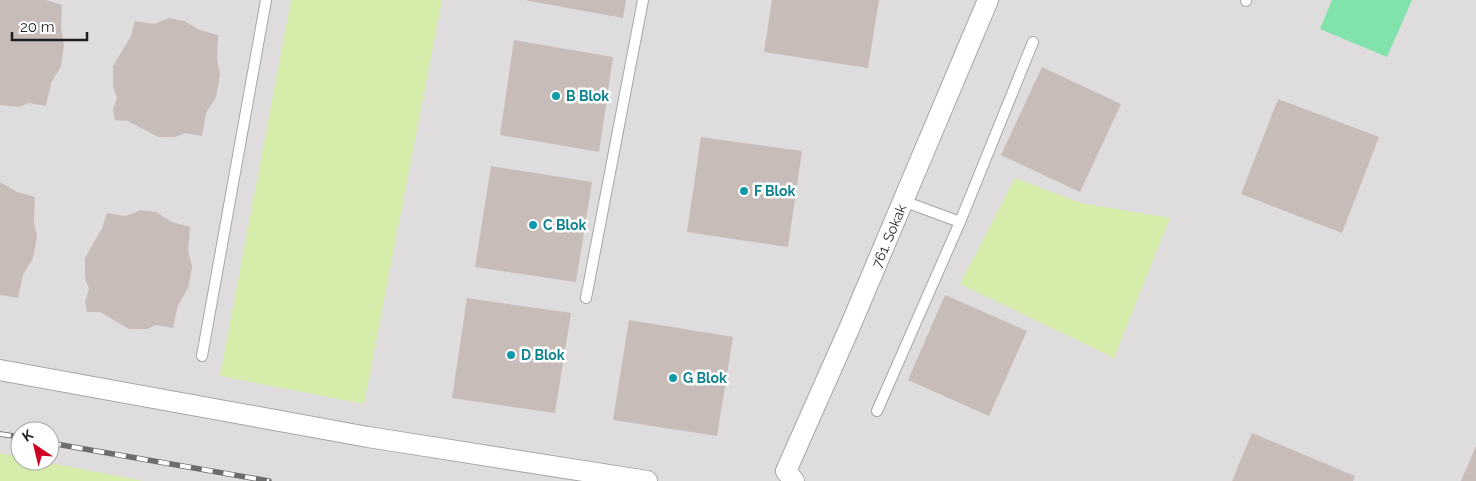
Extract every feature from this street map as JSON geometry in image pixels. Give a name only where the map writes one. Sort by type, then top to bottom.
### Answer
[{"type":"street","name":"761. Sokak","points":[[790,476],[846,337],[988,0]]},
{"type":"street","points":[[0,370],[368,438],[647,481]]},
{"type":"lane","points":[[202,356],[266,0]]},
{"type":"lane","points":[[586,298],[643,0]]},
{"type":"lane","points":[[877,411],[960,222],[1033,42]]},
{"type":"lane","points":[[903,201],[960,222]]},
{"type":"shaded area","points":[[0,0],[1476,0],[1476,481],[0,481]]},
{"type":"green space","points":[[291,0],[442,0],[364,404],[220,376]]},
{"type":"green space","points":[[1332,0],[1412,0],[1387,57],[1320,29]]},
{"type":"green space","points":[[1015,178],[1081,203],[1170,218],[1114,358],[960,284]]},
{"type":"green space","points":[[0,453],[10,455],[10,471],[60,471],[60,465],[143,481],[0,481]]},
{"type":"building","points":[[0,0],[46,0],[62,5],[61,28],[64,45],[61,66],[51,83],[46,106],[29,103],[19,107],[0,105]]},
{"type":"building","points":[[524,0],[626,0],[623,18]]},
{"type":"building","points":[[772,0],[879,0],[868,68],[764,52]]},
{"type":"building","points":[[169,18],[184,21],[200,30],[218,35],[217,59],[220,75],[216,97],[206,113],[202,136],[185,133],[175,137],[158,137],[128,121],[115,120],[113,110],[117,98],[113,86],[113,66],[131,36],[135,21],[154,24]]},
{"type":"building","name":"B Blok","points":[[514,40],[613,57],[599,152],[500,135]]},
{"type":"building","points":[[1042,67],[1121,104],[1080,192],[1001,155]]},
{"type":"building","points":[[1278,99],[1379,137],[1342,233],[1241,194]]},
{"type":"building","name":"F Blok","points":[[701,137],[802,151],[788,247],[687,232]]},
{"type":"building","name":"C Blok","points":[[491,166],[592,182],[576,282],[475,267]]},
{"type":"building","points":[[0,182],[17,192],[35,197],[34,221],[37,237],[33,258],[23,275],[18,298],[0,295]]},
{"type":"building","points":[[141,210],[156,212],[172,222],[190,227],[188,250],[192,267],[188,288],[178,305],[173,328],[156,325],[147,329],[129,329],[100,312],[87,312],[85,302],[89,289],[85,278],[85,258],[102,228],[107,213],[126,216]]},
{"type":"building","points":[[945,295],[1027,331],[989,416],[908,380]]},
{"type":"building","name":"D Blok","points":[[467,298],[571,313],[555,413],[452,398]]},
{"type":"building","name":"G Blok","points":[[629,320],[733,337],[717,436],[613,420]]},
{"type":"building","points":[[1252,433],[1355,476],[1353,481],[1232,481]]},
{"type":"building","points":[[1476,446],[1476,481],[1461,481]]},
{"type":"railway","points":[[0,434],[10,436]]},
{"type":"railway","points":[[60,445],[269,481]]},
{"type":"place","name":"B Blok","points":[[556,96]]},
{"type":"place","name":"F Blok","points":[[744,191]]},
{"type":"place","name":"C Blok","points":[[533,225]]},
{"type":"place","name":"D Blok","points":[[511,355]]},
{"type":"place","name":"G Blok","points":[[673,378]]}]
